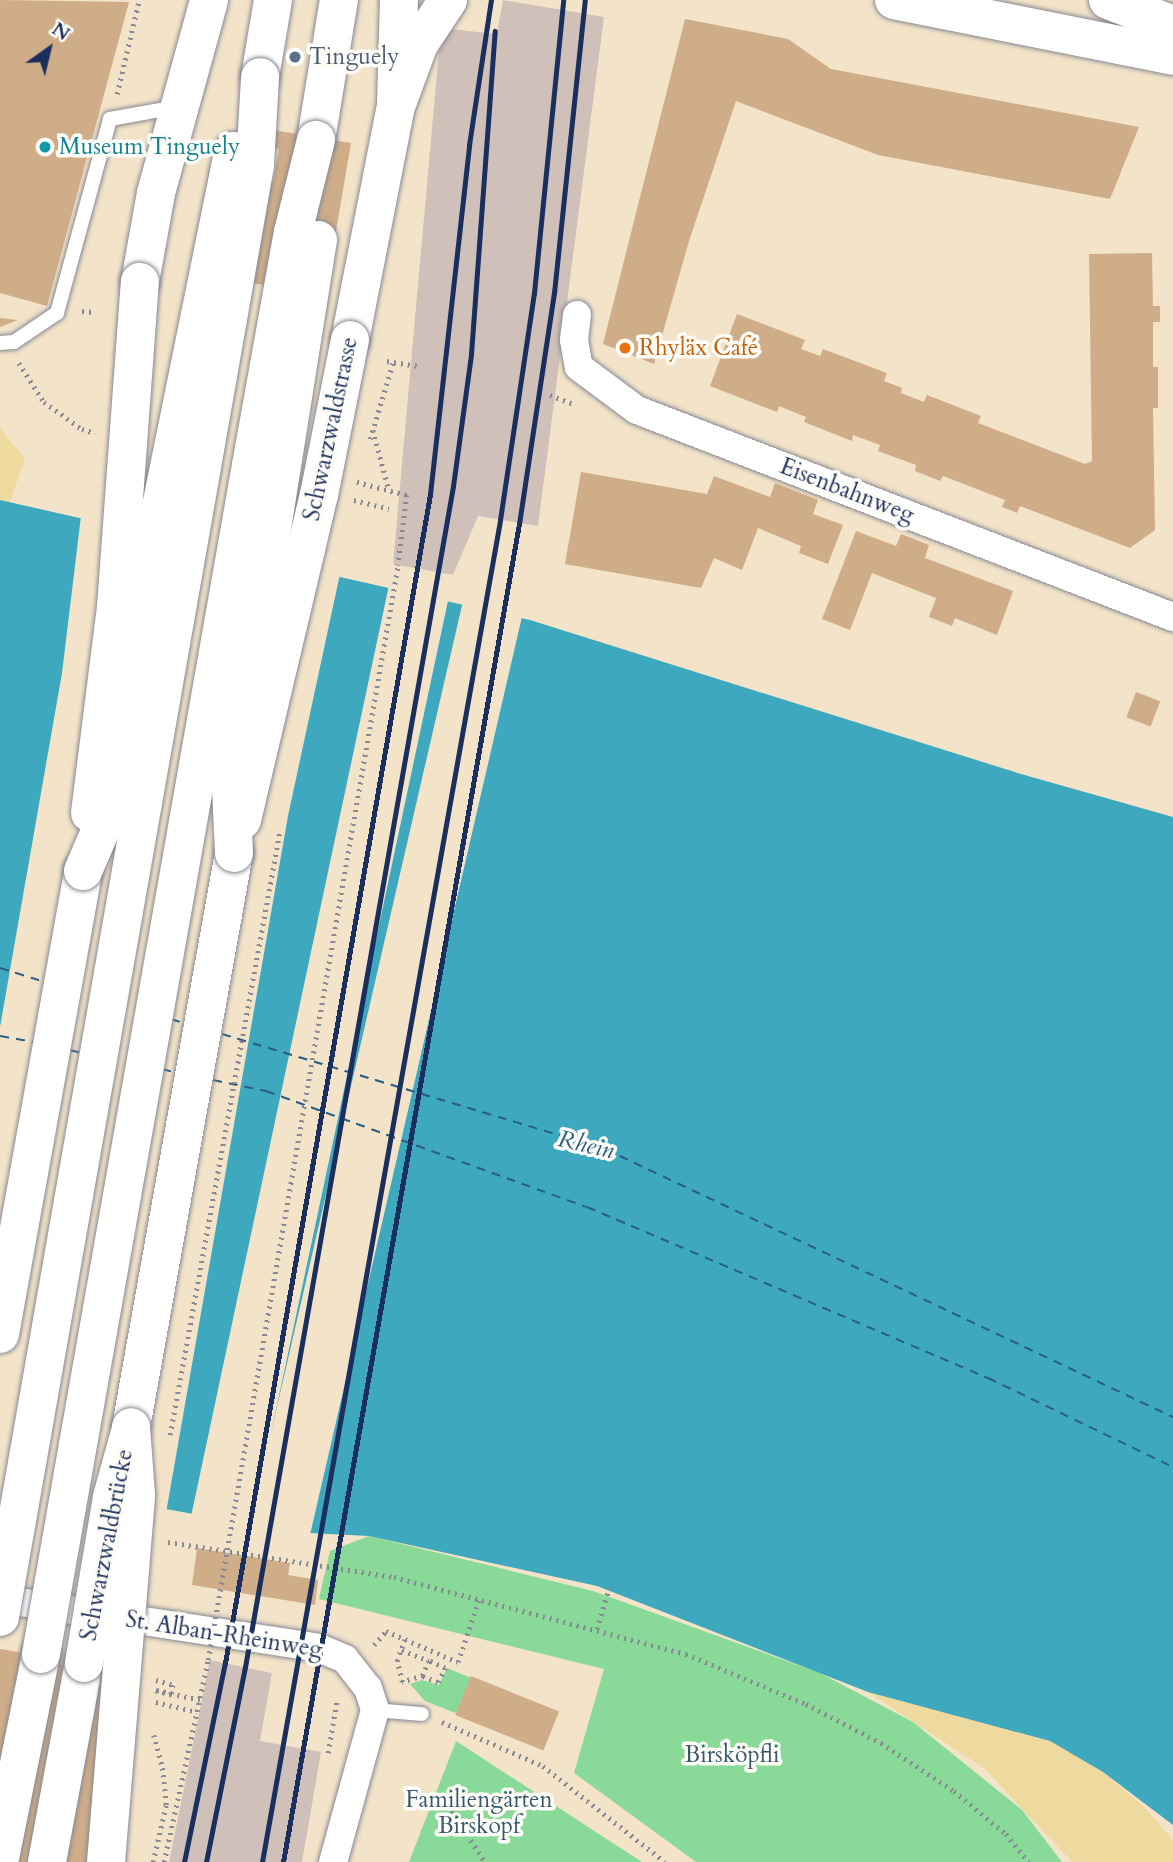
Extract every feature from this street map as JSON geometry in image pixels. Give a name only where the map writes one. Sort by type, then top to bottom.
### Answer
[{"type":"main road","points":[[0,1334],[83,871],[116,607],[140,282],[156,193],[209,0]]},
{"type":"main road","points":[[0,1617],[255,165],[260,77],[272,0]]},
{"type":"main road","points":[[0,1858],[41,1654],[293,232],[316,140],[339,0]]},
{"type":"main road","name":"Schwarzwaldstrasse","points":[[234,853],[319,495],[396,106],[399,0]]},
{"type":"main road","points":[[396,106],[419,44],[448,0]]},
{"type":"main road","points":[[894,0],[1170,51]]},
{"type":"main road","points":[[1108,0],[1170,51]]},
{"type":"main road","points":[[83,871],[107,815],[155,536],[228,167],[260,77]]},
{"type":"main road","points":[[106,1862],[136,1495],[131,1427],[234,853],[231,786],[318,238],[316,140]]},
{"type":"main road","name":"Schwarzwaldbrücke","points":[[47,1862],[112,1496],[131,1427]]},
{"type":"street","name":"Eisenbahnweg","points":[[577,315],[574,340],[579,367],[637,410],[1173,617]]},
{"type":"street","name":"St. Alban-Rheinweg","points":[[0,1599],[319,1648],[354,1668],[368,1688],[375,1710]]},
{"type":"street","points":[[332,1862],[375,1710]]},
{"type":"lane","points":[[7,342],[57,313],[110,118],[179,107]]},
{"type":"lane","points":[[375,1710],[422,1714]]},
{"type":"path","points":[[110,118],[139,0]]},
{"type":"path","points":[[7,342],[21,373],[44,402],[82,429]]},
{"type":"path","points":[[389,490],[373,429],[390,362],[417,366]]},
{"type":"path","points":[[164,1862],[208,1660],[398,565],[407,495],[357,482]]},
{"type":"path","points":[[348,513],[354,490]]},
{"type":"path","points":[[168,1446],[282,819]]},
{"type":"path","points":[[164,1542],[394,1577],[686,1654],[806,1704],[881,1742],[954,1791],[1006,1834],[1029,1862]]},
{"type":"path","points":[[597,1629],[609,1588]]},
{"type":"path","points":[[414,1643],[458,1662],[479,1599]]},
{"type":"path","points":[[405,1639],[397,1661],[402,1682],[422,1714],[542,1766],[665,1862]]},
{"type":"path","points":[[401,1650],[445,1668],[439,1682],[423,1676],[402,1682]]},
{"type":"path","points":[[423,1676],[429,1661]]},
{"type":"path","points":[[154,1667],[157,1691],[200,1700]]},
{"type":"path","points":[[143,1688],[171,1695],[173,1685],[150,1678]]},
{"type":"path","points":[[152,1701],[197,1712]]},
{"type":"path","points":[[153,1862],[166,1805],[162,1764]]},
{"type":"path","points":[[448,1805],[485,1862]]},
{"type":"shaded area","points":[[503,0],[604,17],[538,526],[478,516],[453,575],[393,564],[441,28],[497,34]]},
{"type":"shaded area","points":[[210,1660],[272,1673],[260,1741],[321,1752],[302,1862],[169,1862]]},
{"type":"green space","name":"Birsköpfli","points":[[369,1536],[593,1591],[820,1673],[913,1722],[1022,1810],[1062,1862],[696,1862],[574,1773],[604,1669],[319,1599],[330,1551]]},
{"type":"green space","points":[[447,1668],[471,1678],[458,1714],[425,1701],[410,1684],[422,1680],[439,1685]]},
{"type":"green space","name":"Familiengärten Birskopf","points":[[456,1741],[642,1862],[409,1862]]},
{"type":"sand","points":[[0,428],[25,459],[9,504],[0,500]]},
{"type":"sand","points":[[868,1692],[1050,1741],[1103,1772],[1144,1807],[1173,1840],[1173,1862],[1072,1862],[985,1769]]},
{"type":"water","name":"Rhein","points":[[0,500],[530,620],[1021,774],[1173,817],[1173,1825],[1103,1772],[1050,1741],[868,1692],[597,1586],[369,1536],[290,1532],[0,1478]]},
{"type":"pier","points":[[81,516],[340,574],[288,816],[166,1513],[0,1482],[0,1027],[62,673]]},
{"type":"pier","points":[[389,585],[449,598],[251,1530],[191,1517]]},
{"type":"pier","points":[[463,601],[522,615],[309,1540],[249,1527]]},
{"type":"building","name":"Museum Tinguely","points":[[0,0],[129,2],[47,306],[0,293]]},
{"type":"building","points":[[685,19],[788,39],[831,69],[1139,127],[1110,199],[878,155],[736,101],[689,241],[654,364],[603,344]]},
{"type":"building","points":[[255,127],[351,143],[325,296],[191,272],[209,170],[273,182],[279,149],[252,145]]},
{"type":"building","points":[[1152,253],[1153,306],[1160,306],[1160,322],[1153,322],[1153,367],[1158,367],[1158,408],[1153,408],[1155,530],[1130,548],[1020,506],[1017,513],[1002,507],[1005,500],[943,476],[940,481],[915,471],[916,465],[878,451],[880,445],[853,435],[852,441],[804,422],[806,417],[779,406],[777,412],[710,386],[737,314],[805,340],[801,349],[820,356],[823,349],[887,373],[884,381],[902,388],[901,393],[924,402],[927,395],[981,416],[978,423],[1085,464],[1092,461],[1089,254]]},
{"type":"building","points":[[0,318],[18,320],[0,327]]},
{"type":"building","points":[[581,472],[707,494],[714,476],[770,497],[775,483],[818,500],[813,514],[843,525],[828,564],[799,553],[801,546],[758,528],[742,570],[714,558],[701,588],[565,564]]},
{"type":"building","points":[[856,531],[896,546],[901,534],[929,545],[925,558],[1013,591],[997,635],[955,618],[952,626],[929,617],[936,598],[872,573],[850,630],[822,619]]},
{"type":"building","points":[[1136,692],[1160,701],[1151,727],[1126,717]]},
{"type":"building","points":[[197,1548],[290,1563],[288,1575],[318,1580],[315,1605],[192,1585]]},
{"type":"building","points":[[0,1649],[61,1659],[60,1664],[87,1670],[88,1666],[113,1672],[93,1862],[0,1862]]},
{"type":"building","points":[[471,1676],[559,1712],[543,1751],[455,1715]]},
{"type":"ferry route","points":[[0,968],[45,982]]},
{"type":"ferry route","points":[[171,1019],[186,1024]]},
{"type":"ferry route","points":[[222,1034],[605,1149],[1173,1417]]},
{"type":"ferry route","points":[[0,1036],[33,1042]]},
{"type":"ferry route","points":[[70,1050],[81,1053]]},
{"type":"ferry route","points":[[162,1069],[177,1073]]},
{"type":"ferry route","points":[[213,1080],[266,1091],[587,1207],[988,1378],[1173,1467]]},
{"type":"railway","points":[[184,1862],[225,1663],[430,494],[469,145],[491,0]]},
{"type":"railway","points":[[262,1862],[500,520],[534,293],[563,0]]},
{"type":"railway","points":[[283,1862],[519,524],[554,293],[585,0]]},
{"type":"railway","points":[[206,1862],[245,1667],[453,486],[471,354],[495,31]]},
{"type":"place","name":"Tinguely","points":[[295,57]]},
{"type":"place","name":"Museum Tinguely","points":[[45,147]]},
{"type":"place","name":"Rhyläx Café","points":[[625,348]]}]
